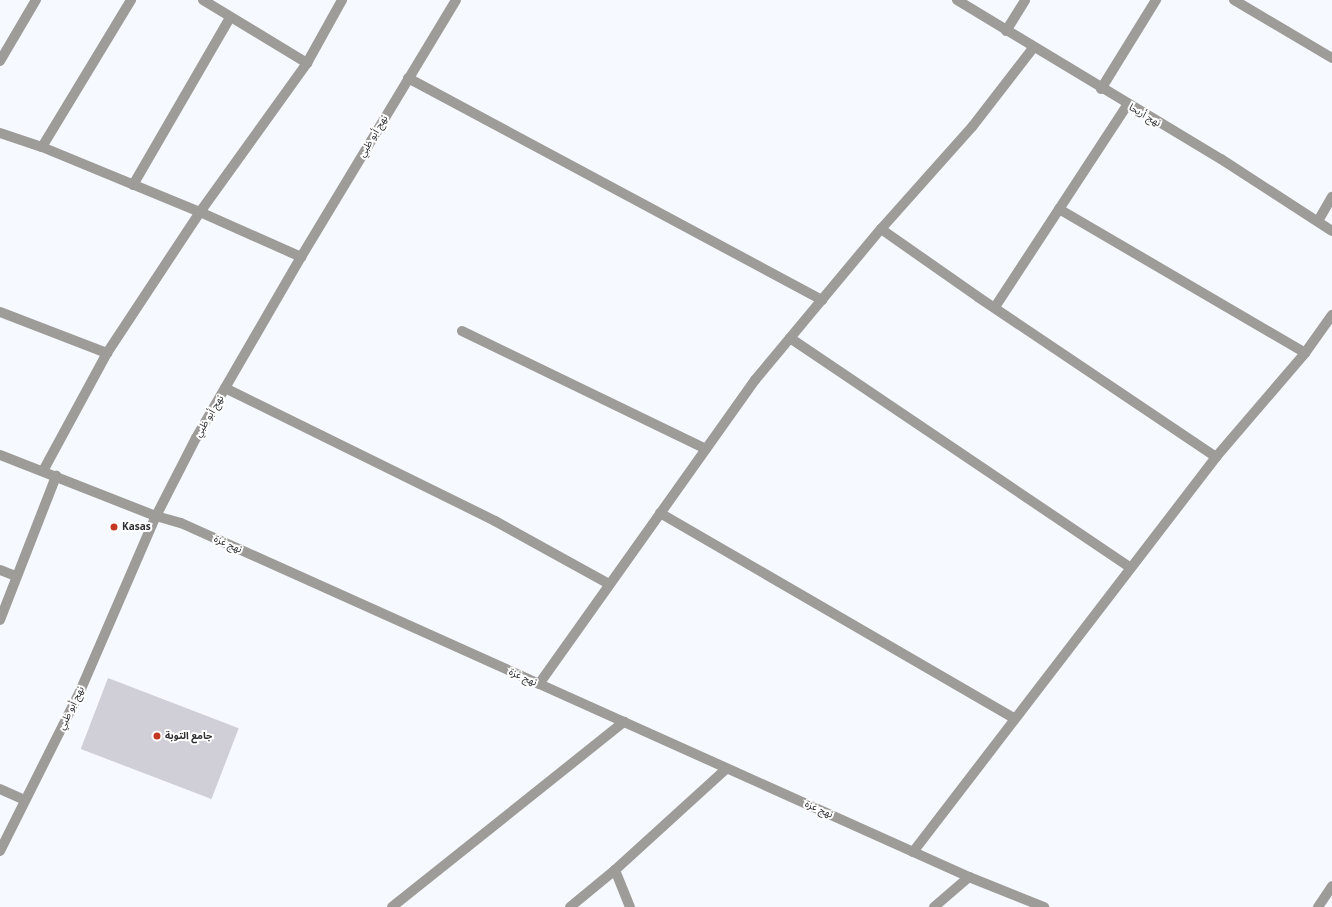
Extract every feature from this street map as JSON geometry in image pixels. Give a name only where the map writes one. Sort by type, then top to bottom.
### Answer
[{"type":"street","points":[[0,61],[4,45],[36,0]]},
{"type":"street","points":[[42,147],[131,0]]},
{"type":"street","points":[[203,0],[307,64]]},
{"type":"street","points":[[43,471],[107,353],[200,212],[307,64],[342,0]]},
{"type":"street","name":"نهج أبو ظبي","points":[[0,851],[81,689],[156,516],[196,438],[301,257],[455,0]]},
{"type":"street","name":"نهج أريحا","points":[[957,0],[1332,231]]},
{"type":"street","points":[[1006,31],[1025,0]]},
{"type":"street","points":[[1101,89],[1156,0]]},
{"type":"street","points":[[1234,0],[1332,58]]},
{"type":"street","points":[[133,185],[230,18]]},
{"type":"street","points":[[539,684],[755,380],[881,229],[972,127],[1033,48]]},
{"type":"street","points":[[408,78],[822,300]]},
{"type":"street","points":[[995,307],[1128,104]]},
{"type":"street","points":[[0,133],[42,147],[200,212],[301,257]]},
{"type":"street","points":[[1318,221],[1332,197]]},
{"type":"street","points":[[1059,209],[1305,353]]},
{"type":"street","points":[[881,229],[1216,457]]},
{"type":"street","points":[[0,312],[107,353]]},
{"type":"street","points":[[914,852],[1216,457],[1305,353],[1332,315]]},
{"type":"street","points":[[462,331],[706,450]]},
{"type":"street","points":[[790,338],[1131,568]]},
{"type":"street","points":[[226,388],[495,520],[609,584]]},
{"type":"street","name":"نهج غزة","points":[[0,455],[156,516],[181,523],[969,878],[1044,907]]},
{"type":"street","points":[[0,620],[56,476]]},
{"type":"street","points":[[660,513],[1015,719]]},
{"type":"street","points":[[0,570],[16,576]]},
{"type":"street","points":[[392,907],[624,722]]},
{"type":"street","points":[[570,907],[615,870],[726,768]]},
{"type":"street","points":[[0,789],[25,800]]},
{"type":"street","points":[[615,870],[630,907]]},
{"type":"street","points":[[934,907],[969,878]]},
{"type":"street","points":[[1318,907],[1332,886]]},
{"type":"building","name":"جامع التوبة","points":[[108,678],[239,728],[211,799],[81,749]]},
{"type":"place","name":"Kasas","points":[[114,527]]},
{"type":"place","name":"جامع التوبة","points":[[157,736]]}]
